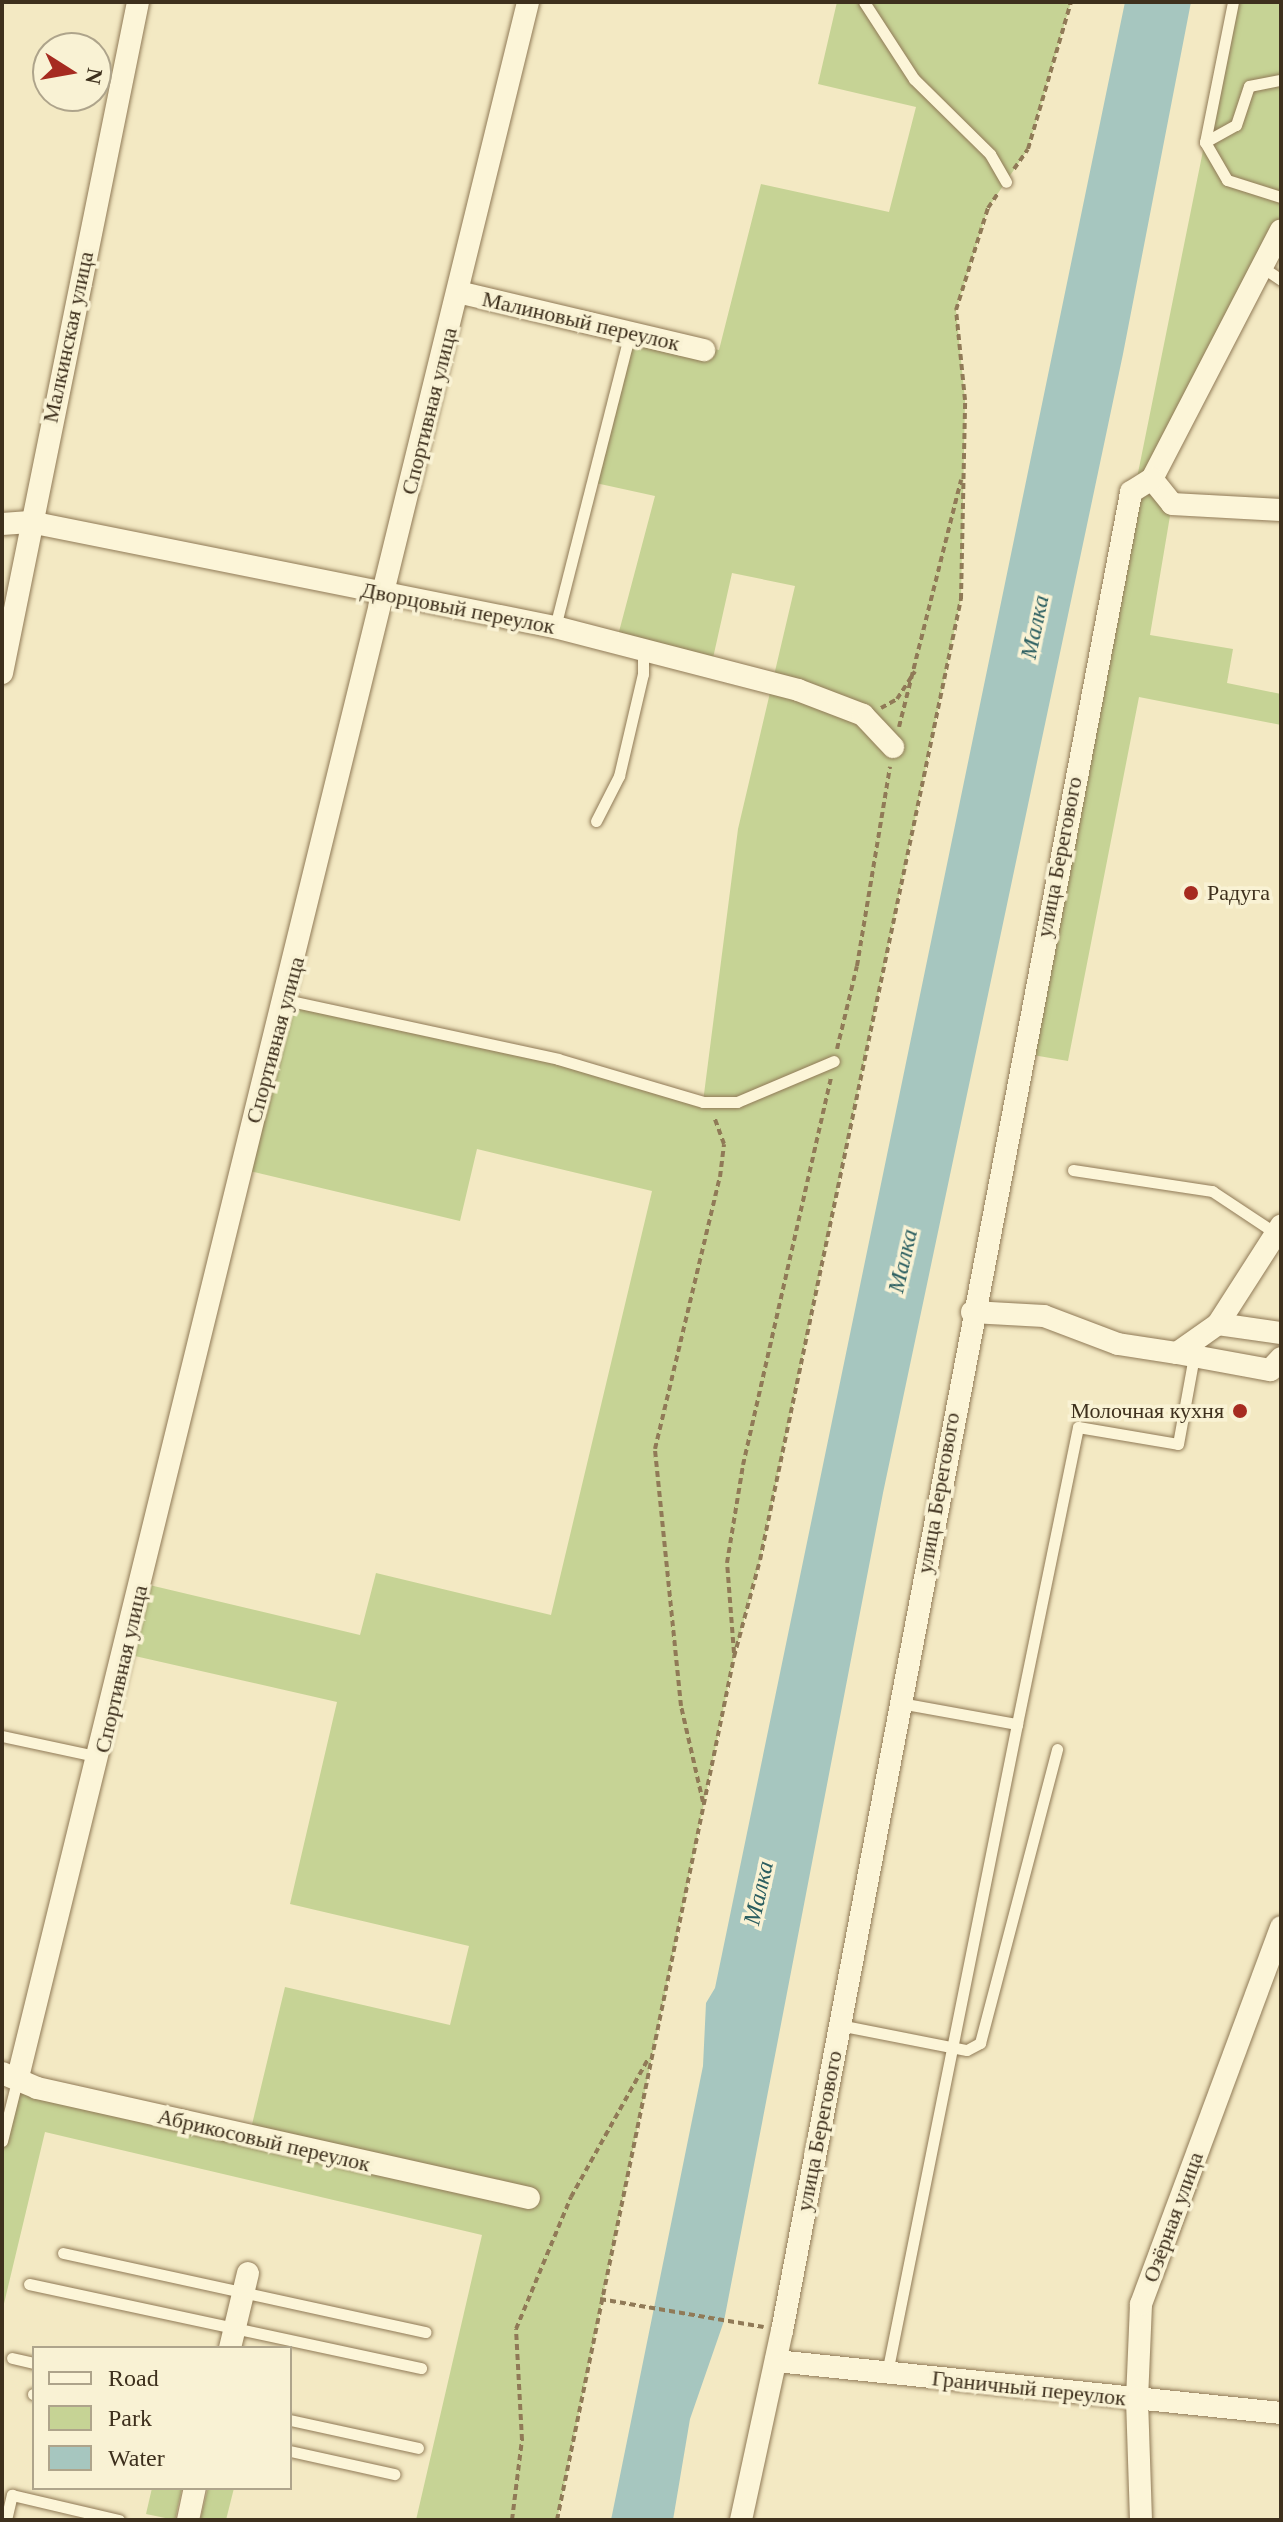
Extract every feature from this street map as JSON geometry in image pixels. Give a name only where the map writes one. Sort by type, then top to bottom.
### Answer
[{"type":"street","name":"Малкинская улица","points":[[2,673],[30,522],[138,2]]},
{"type":"street","name":"Спортивная улица","points":[[10,2075],[100,1757],[528,2]]},
{"type":"street","name":"улица Берегового","points":[[741,2520],[782,2331],[972,1312],[1131,492],[1152,479],[1281,230]]},
{"type":"street","name":"Малиновый переулок","points":[[458,292],[704,350]]},
{"type":"street","points":[[1152,479],[1172,504],[1281,510]]},
{"type":"street","name":"Дворцовый переулок","points":[[2,524],[30,522],[555,627],[643,649],[798,690],[863,715],[893,747]]},
{"type":"street","points":[[1185,1355],[1218,1324],[1279,1233]]},
{"type":"street","points":[[972,1312],[1044,1316],[1118,1344],[1270,1370],[1279,1362]]},
{"type":"street","points":[[1218,1324],[1281,1333]]},
{"type":"street","name":"Озёрная улица","points":[[1141,2520],[1137,2400],[1141,2304],[1281,1927]]},
{"type":"street","name":"Абрикосовый переулок","points":[[10,2075],[37,2088],[529,2198]]},
{"type":"street","points":[[233,2338],[246,2283]]},
{"type":"street","name":"Граничный переулок","points":[[776,2361],[1281,2413]]},
{"type":"street","points":[[188,2520],[195,2490]]},
{"type":"lane","points":[[864,2],[914,79],[990,154],[1006,182]]},
{"type":"lane","points":[[1233,2],[1205,142],[1227,180],[1281,197]]},
{"type":"lane","points":[[1205,142],[1236,125],[1249,86],[1281,80]]},
{"type":"lane","points":[[1262,267],[1281,280]]},
{"type":"lane","points":[[555,627],[630,332]]},
{"type":"lane","points":[[596,821],[619,776],[643,674],[643,649]]},
{"type":"lane","points":[[286,1000],[558,1059],[703,1102],[737,1102],[834,1061]]},
{"type":"lane","points":[[1073,1170],[1212,1191],[1279,1233]]},
{"type":"lane","points":[[887,2373],[1078,1427],[1178,1444],[1185,1355]]},
{"type":"lane","points":[[899,1703],[1017,1724]]},
{"type":"lane","points":[[2,1736],[100,1757]]},
{"type":"lane","points":[[839,2025],[967,2050],[980,2043],[1057,1749]]},
{"type":"lane","points":[[2,2141],[10,2075]]},
{"type":"lane","points":[[63,2253],[246,2283],[425,2332]]},
{"type":"lane","points":[[29,2284],[233,2338],[283,2346]]},
{"type":"lane","points":[[292,2347],[421,2368]]},
{"type":"lane","points":[[12,2358],[32,2363]]},
{"type":"lane","points":[[292,2420],[418,2448]]},
{"type":"lane","points":[[292,2451],[394,2474]]},
{"type":"lane","points":[[6,2520],[12,2495],[119,2520]]},
{"type":"path","points":[[557,2520],[703,1804],[767,1529],[961,599],[965,400],[956,310],[988,208],[1028,149],[1071,2]]},
{"type":"path","points":[[863,715],[897,699],[918,666]]},
{"type":"path","points":[[703,1102],[718,1122],[724,1144],[720,1177],[655,1449],[681,1706],[703,1804]]},
{"type":"path","points":[[512,2520],[522,2440],[515,2370],[519,2318],[571,2197],[651,2054]]},
{"type":"path","points":[[600,2299],[782,2331]]},
{"type":"green space","points":[[837,2],[1071,2],[1028,149],[988,208],[956,310],[965,400],[961,599],[760,1560],[734,1657],[557,2520],[416,2520],[482,2235],[45,2132],[2,2312],[2,2141],[18,2077],[249,2137],[285,1987],[450,2025],[469,1946],[290,1904],[337,1702],[126,1654],[141,1583],[360,1635],[376,1573],[551,1615],[652,1191],[477,1149],[460,1221],[241,1169],[286,1000],[558,1059],[703,1102],[738,829],[795,586],[732,573],[711,667],[616,643],[655,496],[591,482],[630,332],[719,350],[761,184],[889,212],[916,107],[818,84]]},
{"type":"green space","points":[[1233,2],[1281,2],[1281,230],[1153,479],[1172,504],[1150,635],[1233,649],[1227,683],[1281,694],[1281,725],[1139,697],[1068,1061],[1021,1053]]},
{"type":"green space","points":[[152,2490],[182,2490],[175,2520],[146,2514]]},
{"type":"green space","points":[[208,2490],[234,2490],[226,2520],[200,2520]]},
{"type":"water","name":"Малка","points":[[1125,2],[1191,2],[1123,354],[883,1493],[724,2321],[690,2419],[673,2520],[611,2520],[703,2066],[706,2003],[715,1988]]},
{"type":"place","name":"Радуга","points":[[1191,893]]},
{"type":"place","name":"Молочная кухня","points":[[1240,1411]]}]
